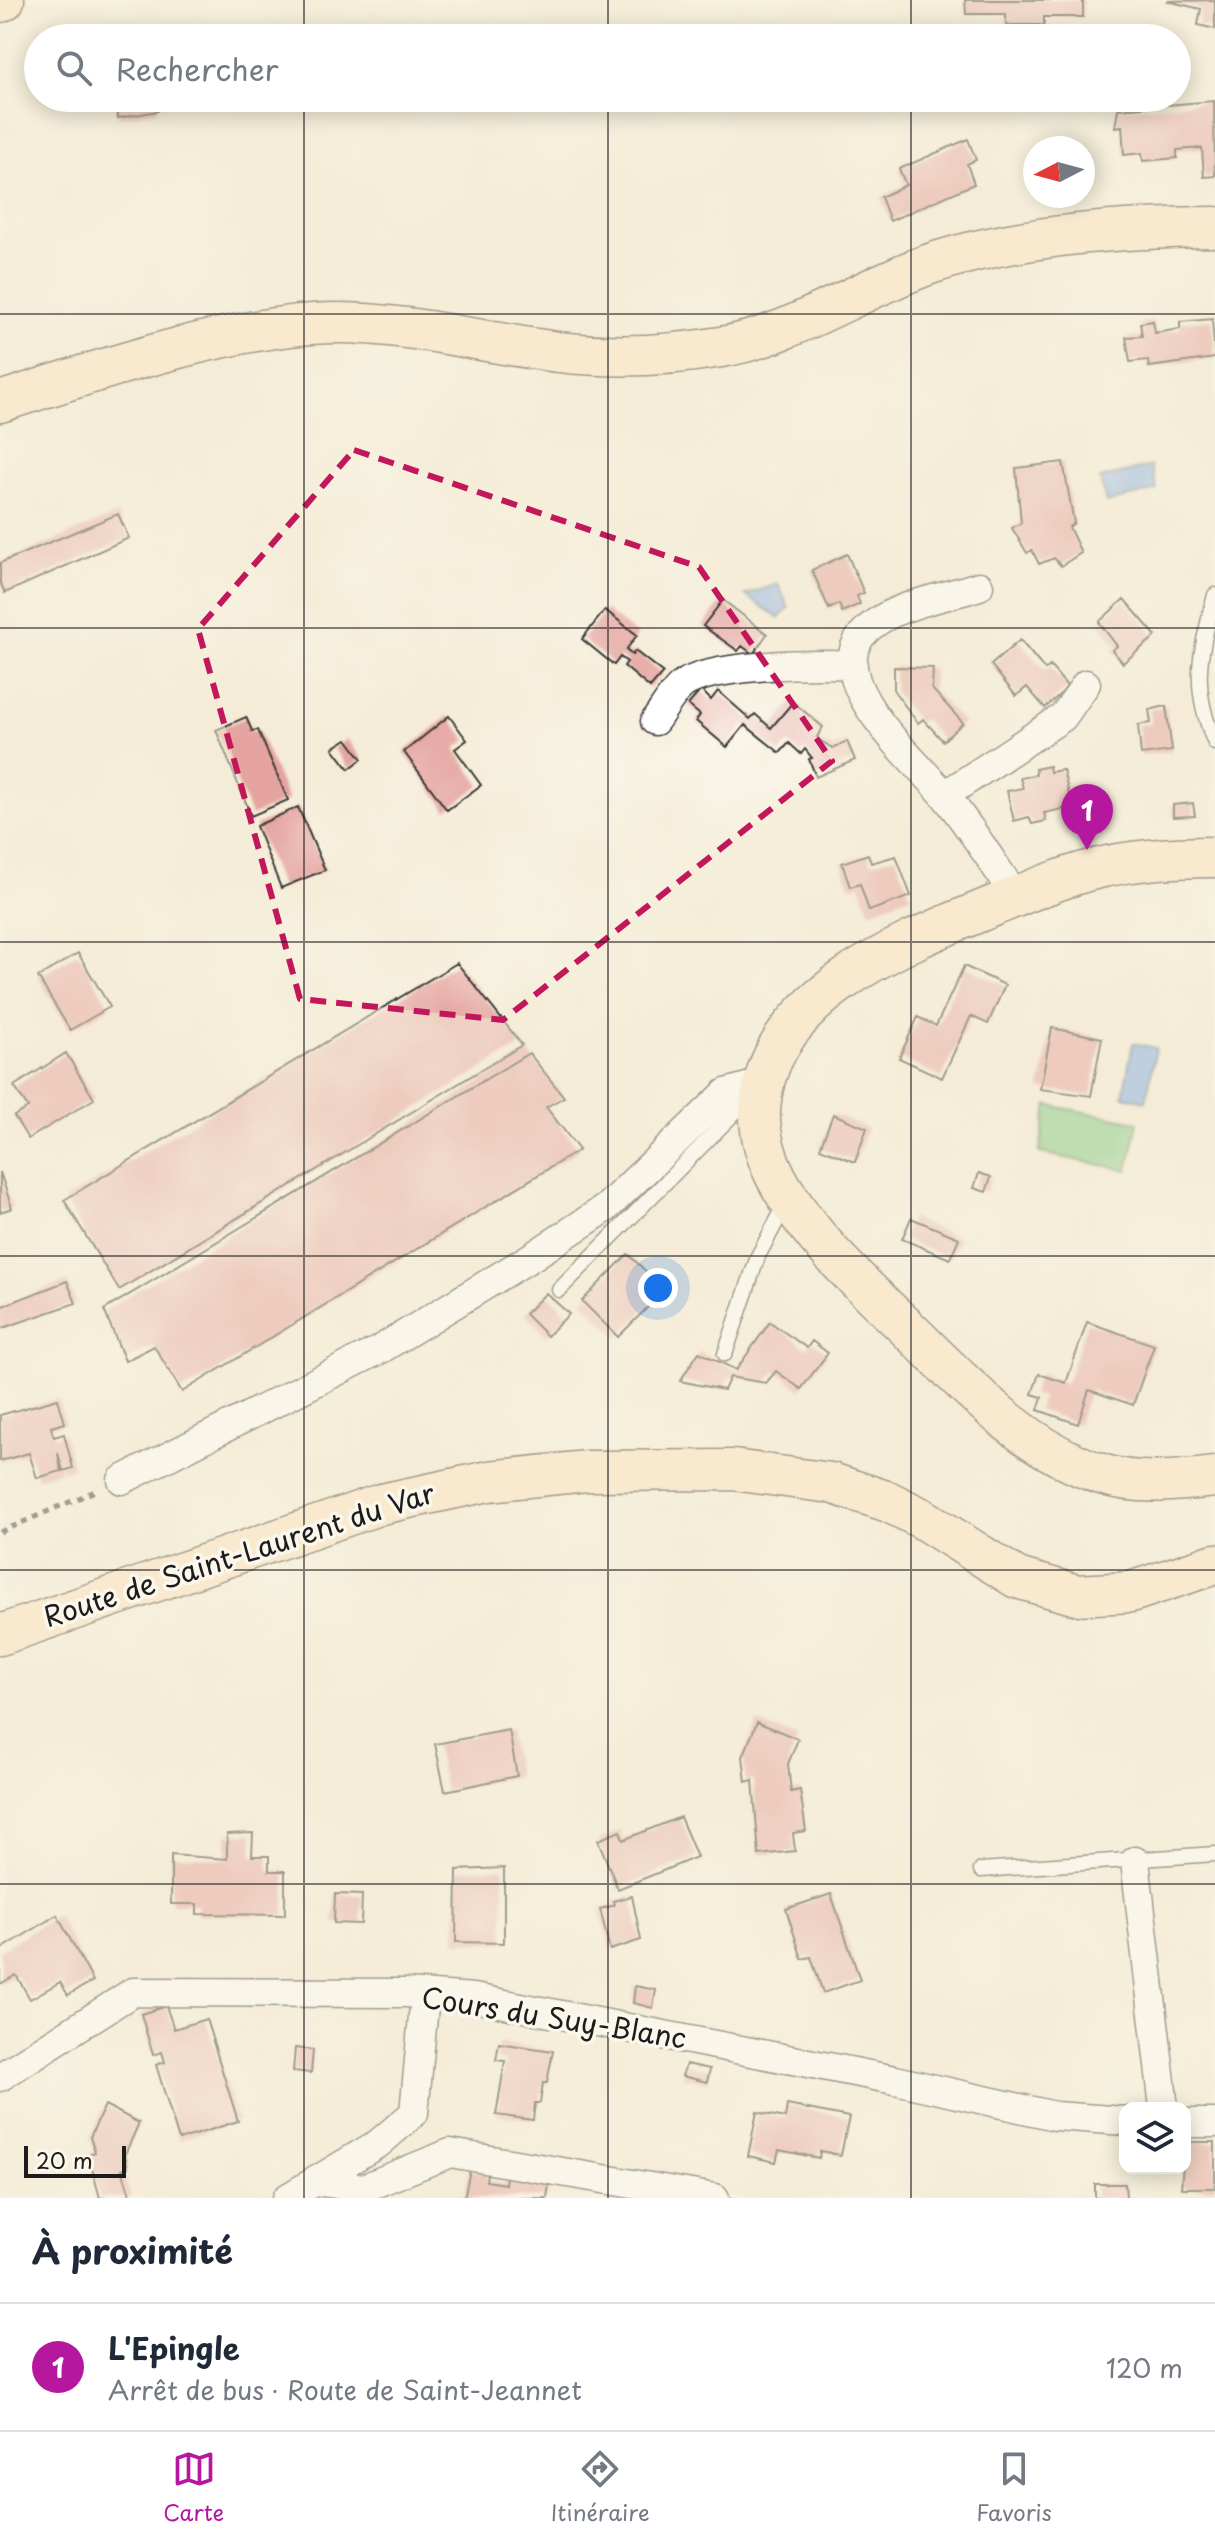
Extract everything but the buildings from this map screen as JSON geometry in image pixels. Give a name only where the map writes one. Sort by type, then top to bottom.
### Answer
[{"type":"main road","points":[[0,402],[160,355],[262,330],[332,323],[403,326],[560,352],[641,354],[723,347],[786,327],[867,289],[937,262],[1025,240],[1152,227],[1215,227]]},
{"type":"main road","points":[[1215,857],[1121,864],[1016,897],[923,936],[862,969],[808,1010],[785,1037],[771,1068],[760,1110],[764,1145],[789,1198],[815,1235],[964,1384],[1028,1437],[1063,1458],[1127,1480],[1215,1477]]},
{"type":"main road","name":"Route de Saint-Laurent du Var","points":[[0,1635],[381,1504],[451,1487],[587,1471],[733,1470],[831,1483],[889,1502],[923,1519],[1017,1578],[1077,1595],[1131,1592],[1215,1564]]},
{"type":"street","points":[[979,586],[891,615],[861,636],[851,665],[865,703],[945,795],[1016,897]]},
{"type":"street","points":[[655,721],[682,685],[708,673],[819,663],[851,665]]},
{"type":"street","points":[[945,795],[1063,717],[1086,684]]},
{"type":"street","points":[[122,1480],[381,1349],[533,1256],[606,1208],[726,1093],[771,1068]]},
{"type":"street","points":[[1135,1861],[1163,2102]]},
{"type":"street","name":"Cours du Suy-Blanc","points":[[0,2077],[133,1992],[425,1995],[474,1998],[895,2080],[1055,2116],[1119,2121]]},
{"type":"street","points":[[287,2198],[379,2143],[414,2113],[425,1995]]},
{"type":"street","points":[[1191,2123],[1215,2123]]},
{"type":"street","points":[[314,2181],[364,2188],[450,2153],[715,2198]]},
{"type":"lane","points":[[1215,595],[1211,632],[1197,666],[1204,717],[1215,743]]},
{"type":"lane","points":[[559,1290],[771,1068]]},
{"type":"lane","points":[[725,1354],[758,1256],[789,1198]]},
{"type":"lane","points":[[981,1870],[1215,1854]]},
{"type":"path","points":[[0,1532],[122,1480]]},
{"type":"highlighted area","points":[[354,450],[699,567],[832,761],[503,1020],[300,999],[198,629]]},
{"type":"green space","points":[[1048,1105],[1138,1122],[1128,1170],[1039,1153]]},
{"type":"water","points":[[1151,466],[1157,490],[1106,503],[1100,479]]},
{"type":"water","points":[[778,584],[789,608],[779,618],[745,595]]},
{"type":"water","points":[[1133,1043],[1156,1048],[1146,1101],[1123,1096]]},
{"type":"place","name":"L'Epingle","points":[[1087,850]]}]
